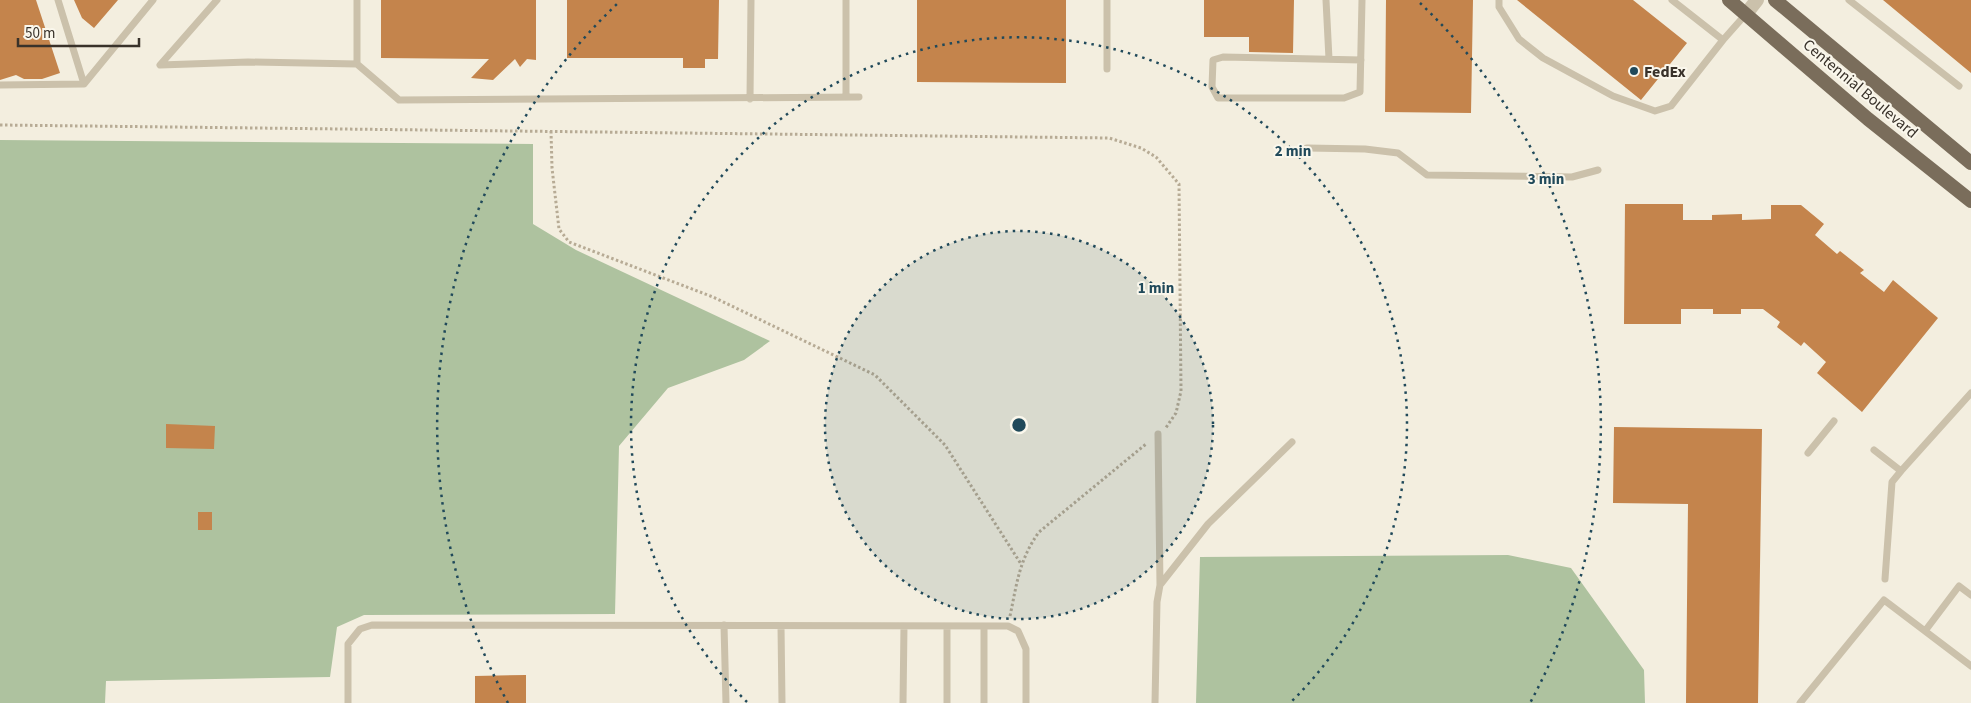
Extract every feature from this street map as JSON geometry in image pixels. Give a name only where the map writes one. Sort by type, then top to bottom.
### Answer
[{"type":"main road","name":"Centennial Boulevard","points":[[1729,0],[1868,119],[1971,201]]},
{"type":"main road","name":"Centennial Boulevard","points":[[1775,0],[1971,162]]},
{"type":"street","points":[[1746,14],[1756,0]]},
{"type":"lane","points":[[58,0],[84,84]]},
{"type":"lane","points":[[0,85],[84,84],[153,0]]},
{"type":"lane","points":[[217,0],[160,65],[248,62],[357,64],[399,100],[859,97]]},
{"type":"lane","points":[[357,0],[357,64]]},
{"type":"lane","points":[[750,99],[751,0]]},
{"type":"lane","points":[[846,0],[846,97]]},
{"type":"lane","points":[[1107,0],[1107,69]]},
{"type":"lane","points":[[1326,0],[1328,59]]},
{"type":"lane","points":[[1361,60],[1223,57],[1213,60],[1212,87],[1218,98],[1344,98],[1360,92],[1361,60],[1362,0]]},
{"type":"lane","points":[[1499,0],[1499,7],[1519,39],[1542,58],[1613,96],[1655,111],[1671,106],[1746,14]]},
{"type":"lane","points":[[1672,0],[1723,40]]},
{"type":"lane","points":[[1849,0],[1959,86]]},
{"type":"lane","points":[[1307,148],[1365,149],[1398,153],[1427,174],[1572,177],[1598,170]]},
{"type":"lane","points":[[1885,579],[1892,482],[1971,393]]},
{"type":"lane","points":[[1808,453],[1834,421]]},
{"type":"lane","points":[[1155,703],[1157,602],[1160,585],[1158,434]]},
{"type":"lane","points":[[1160,585],[1208,524],[1292,442]]},
{"type":"lane","points":[[1874,450],[1901,470]]},
{"type":"lane","points":[[1925,631],[1959,586],[1971,595]]},
{"type":"lane","points":[[1800,703],[1884,600],[1971,666]]},
{"type":"lane","points":[[348,703],[348,644],[360,629],[372,624],[1008,626],[1018,631],[1026,649],[1026,703]]},
{"type":"lane","points":[[724,625],[726,703]]},
{"type":"lane","points":[[781,626],[782,703]]},
{"type":"lane","points":[[904,626],[904,703]]},
{"type":"lane","points":[[947,626],[947,703]]},
{"type":"lane","points":[[984,626],[984,703]]},
{"type":"path","points":[[0,125],[1109,138],[1141,148],[1156,157],[1179,184],[1181,390],[1176,413],[1169,426],[1039,532],[1028,547],[1021,564],[1008,626]]},
{"type":"path","points":[[551,131],[552,168],[559,230],[569,242],[713,297],[875,375],[945,446],[1021,564]]},
{"type":"green space","points":[[0,140],[533,144],[533,224],[576,250],[770,341],[744,360],[668,388],[619,446],[615,614],[364,615],[337,627],[330,677],[106,681],[105,703],[0,703]]},
{"type":"green space","points":[[1508,555],[1571,568],[1644,670],[1645,703],[1196,703],[1200,557]]},
{"type":"building","points":[[0,0],[36,0],[60,73],[42,79],[24,79],[16,75],[0,80]]},
{"type":"building","points":[[74,0],[118,0],[94,28],[82,18]]},
{"type":"building","points":[[381,0],[536,0],[536,60],[527,59],[520,67],[515,59],[493,80],[471,78],[489,59],[381,58]]},
{"type":"building","points":[[567,0],[719,0],[718,59],[705,59],[705,68],[683,68],[683,58],[567,58]]},
{"type":"building","points":[[917,0],[1066,0],[1066,83],[917,82]]},
{"type":"building","points":[[1204,0],[1294,0],[1293,53],[1249,52],[1249,37],[1204,37]]},
{"type":"building","points":[[1386,0],[1473,0],[1471,113],[1385,112]]},
{"type":"building","name":"FedEx","points":[[1517,0],[1633,0],[1687,43],[1641,100]]},
{"type":"building","points":[[1883,0],[1971,0],[1971,73]]},
{"type":"building","points":[[1625,204],[1683,204],[1683,220],[1712,220],[1712,215],[1742,214],[1742,220],[1771,219],[1771,205],[1801,205],[1824,224],[1815,235],[1837,254],[1840,251],[1864,270],[1860,273],[1884,292],[1893,280],[1938,318],[1862,412],[1817,373],[1826,362],[1804,342],[1801,346],[1777,327],[1780,322],[1763,309],[1741,309],[1741,314],[1713,314],[1713,309],[1681,309],[1681,324],[1624,324]]},
{"type":"building","points":[[166,424],[215,426],[214,449],[166,448]]},
{"type":"building","points":[[1614,427],[1762,429],[1758,703],[1686,703],[1688,504],[1613,503]]},
{"type":"building","points":[[198,512],[212,512],[212,530],[198,530]]},
{"type":"building","points":[[526,675],[526,703],[475,703],[475,676]]},
{"type":"place","name":"FedEx","points":[[1634,71]]}]
